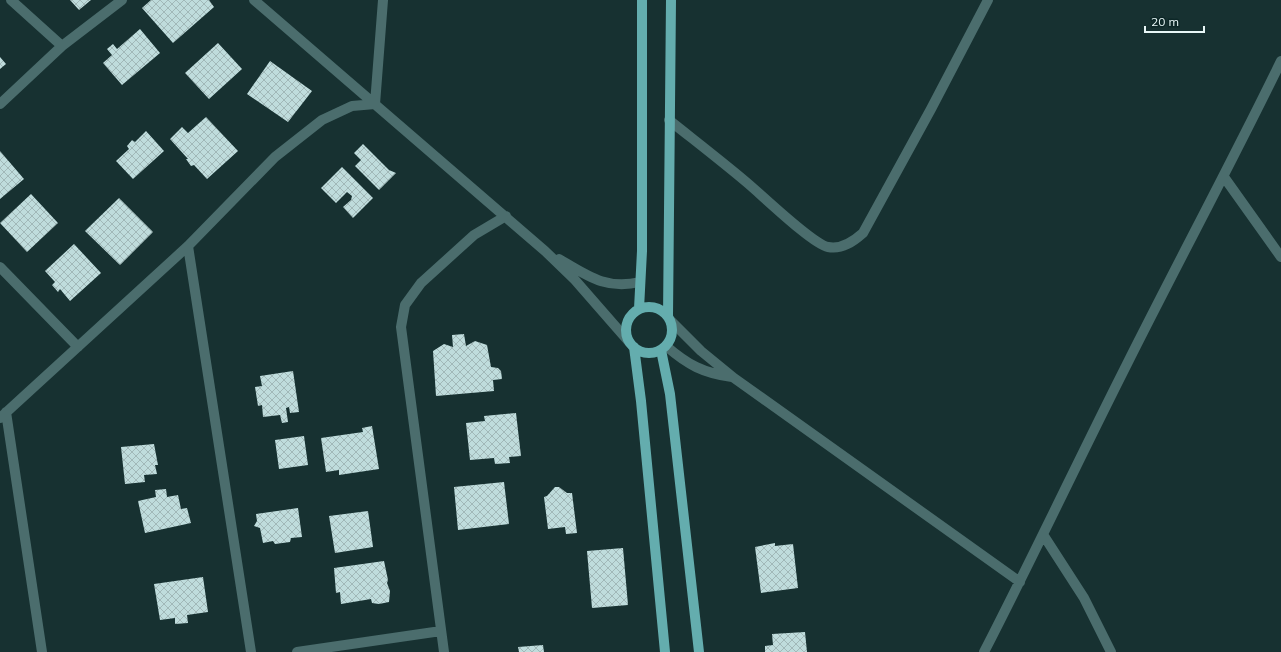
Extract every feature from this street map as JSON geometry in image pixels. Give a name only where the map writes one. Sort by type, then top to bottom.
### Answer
[{"type":"main road","points":[[639,309],[642,251],[642,0]]},
{"type":"main road","points":[[632,345],[644,352],[656,352],[664,348],[671,338],[673,330],[670,319],[669,120],[671,0]]},
{"type":"main road","points":[[665,652],[641,401],[632,345],[627,335],[628,320],[639,309],[645,307],[659,309],[670,319]]},
{"type":"main road","points":[[664,348],[699,652]]},
{"type":"street","points":[[11,0],[62,46]]},
{"type":"street","points":[[0,104],[62,46],[122,0]]},
{"type":"street","points":[[254,0],[545,251],[575,280],[632,345]]},
{"type":"street","points":[[375,104],[383,0]]},
{"type":"street","points":[[669,120],[746,181],[810,237],[827,247],[840,247],[854,241],[863,233],[931,109],[988,0]]},
{"type":"street","points":[[984,652],[1044,536],[1126,366],[1224,177],[1281,61]]},
{"type":"street","points":[[42,652],[3,415],[188,246],[276,157],[322,120],[352,106],[375,104]]},
{"type":"street","points":[[1224,177],[1281,257]]},
{"type":"street","points":[[444,652],[401,327],[405,305],[422,283],[474,235],[506,216]]},
{"type":"street","points":[[188,246],[251,652]]},
{"type":"street","points":[[545,251],[602,282],[628,285],[640,282]]},
{"type":"street","points":[[0,266],[78,347]]},
{"type":"street","points":[[670,319],[701,351],[734,378],[1020,582]]},
{"type":"street","points":[[664,348],[697,369],[715,375],[734,378]]},
{"type":"street","points":[[1044,536],[1084,598],[1111,652]]},
{"type":"street","points":[[297,652],[441,630]]},
{"type":"building","points":[[70,0],[91,0],[79,10]]},
{"type":"building","points":[[151,0],[209,0],[214,7],[173,43],[142,8]]},
{"type":"building","points":[[140,29],[160,53],[122,85],[103,63],[112,55],[107,49],[113,44],[117,49]]},
{"type":"building","points":[[218,43],[242,69],[209,99],[185,73]]},
{"type":"building","points":[[0,57],[6,64],[0,69]]},
{"type":"building","points":[[270,61],[312,91],[288,122],[247,94]]},
{"type":"building","points":[[206,117],[238,151],[207,179],[194,165],[191,166],[186,159],[188,159],[170,139],[182,127],[188,133]]},
{"type":"building","points":[[146,131],[164,151],[133,179],[116,161],[129,149],[127,146],[132,140],[135,142]]},
{"type":"building","points":[[363,144],[389,170],[396,173],[379,190],[355,166],[361,160],[354,153]]},
{"type":"building","points":[[0,151],[24,179],[0,199]]},
{"type":"building","points":[[342,167],[373,198],[353,218],[343,207],[351,200],[352,196],[347,192],[336,203],[321,188]]},
{"type":"building","points":[[31,194],[58,223],[27,252],[0,223]]},
{"type":"building","points":[[119,198],[153,232],[120,265],[85,231]]},
{"type":"building","points":[[74,244],[101,273],[70,301],[60,289],[58,292],[52,285],[55,282],[45,271]]},
{"type":"building","points":[[464,334],[466,346],[475,341],[487,345],[491,367],[498,368],[501,371],[502,379],[493,380],[494,391],[436,396],[433,351],[444,344],[453,347],[452,335]]},
{"type":"building","points":[[293,371],[299,412],[290,413],[289,407],[286,408],[288,422],[282,423],[280,415],[263,417],[262,405],[258,406],[255,387],[262,386],[260,376]]},
{"type":"building","points":[[516,413],[521,456],[509,457],[510,463],[495,464],[494,458],[470,460],[466,423],[485,421],[484,416]]},
{"type":"building","points":[[372,426],[379,469],[339,475],[339,470],[326,472],[321,438],[363,432],[362,428]]},
{"type":"building","points":[[304,436],[308,465],[279,469],[275,440]]},
{"type":"building","points":[[154,444],[158,465],[155,465],[157,474],[144,475],[145,482],[125,484],[121,447]]},
{"type":"building","points":[[504,482],[509,524],[458,530],[454,487]]},
{"type":"building","points":[[555,487],[559,487],[567,493],[572,493],[577,533],[566,534],[565,527],[548,529],[544,497],[547,496]]},
{"type":"building","points":[[166,489],[167,497],[178,495],[181,509],[187,508],[191,523],[145,533],[138,501],[156,497],[155,490]]},
{"type":"building","points":[[298,508],[302,537],[291,538],[290,542],[275,544],[273,541],[263,543],[260,528],[254,526],[257,521],[256,514]]},
{"type":"building","points":[[368,511],[373,547],[335,553],[329,516]]},
{"type":"building","points":[[775,543],[775,546],[793,544],[798,588],[761,593],[755,547]]},
{"type":"building","points":[[623,548],[628,605],[592,608],[587,551]]},
{"type":"building","points":[[384,561],[388,580],[387,583],[390,591],[389,602],[379,604],[372,603],[371,599],[341,604],[340,592],[336,593],[334,568]]},
{"type":"building","points":[[203,577],[208,612],[187,615],[188,623],[175,624],[175,618],[160,620],[154,584]]},
{"type":"building","points":[[805,632],[807,652],[765,652],[765,646],[773,645],[772,634]]},
{"type":"building","points":[[543,645],[544,652],[519,652],[518,647]]}]
